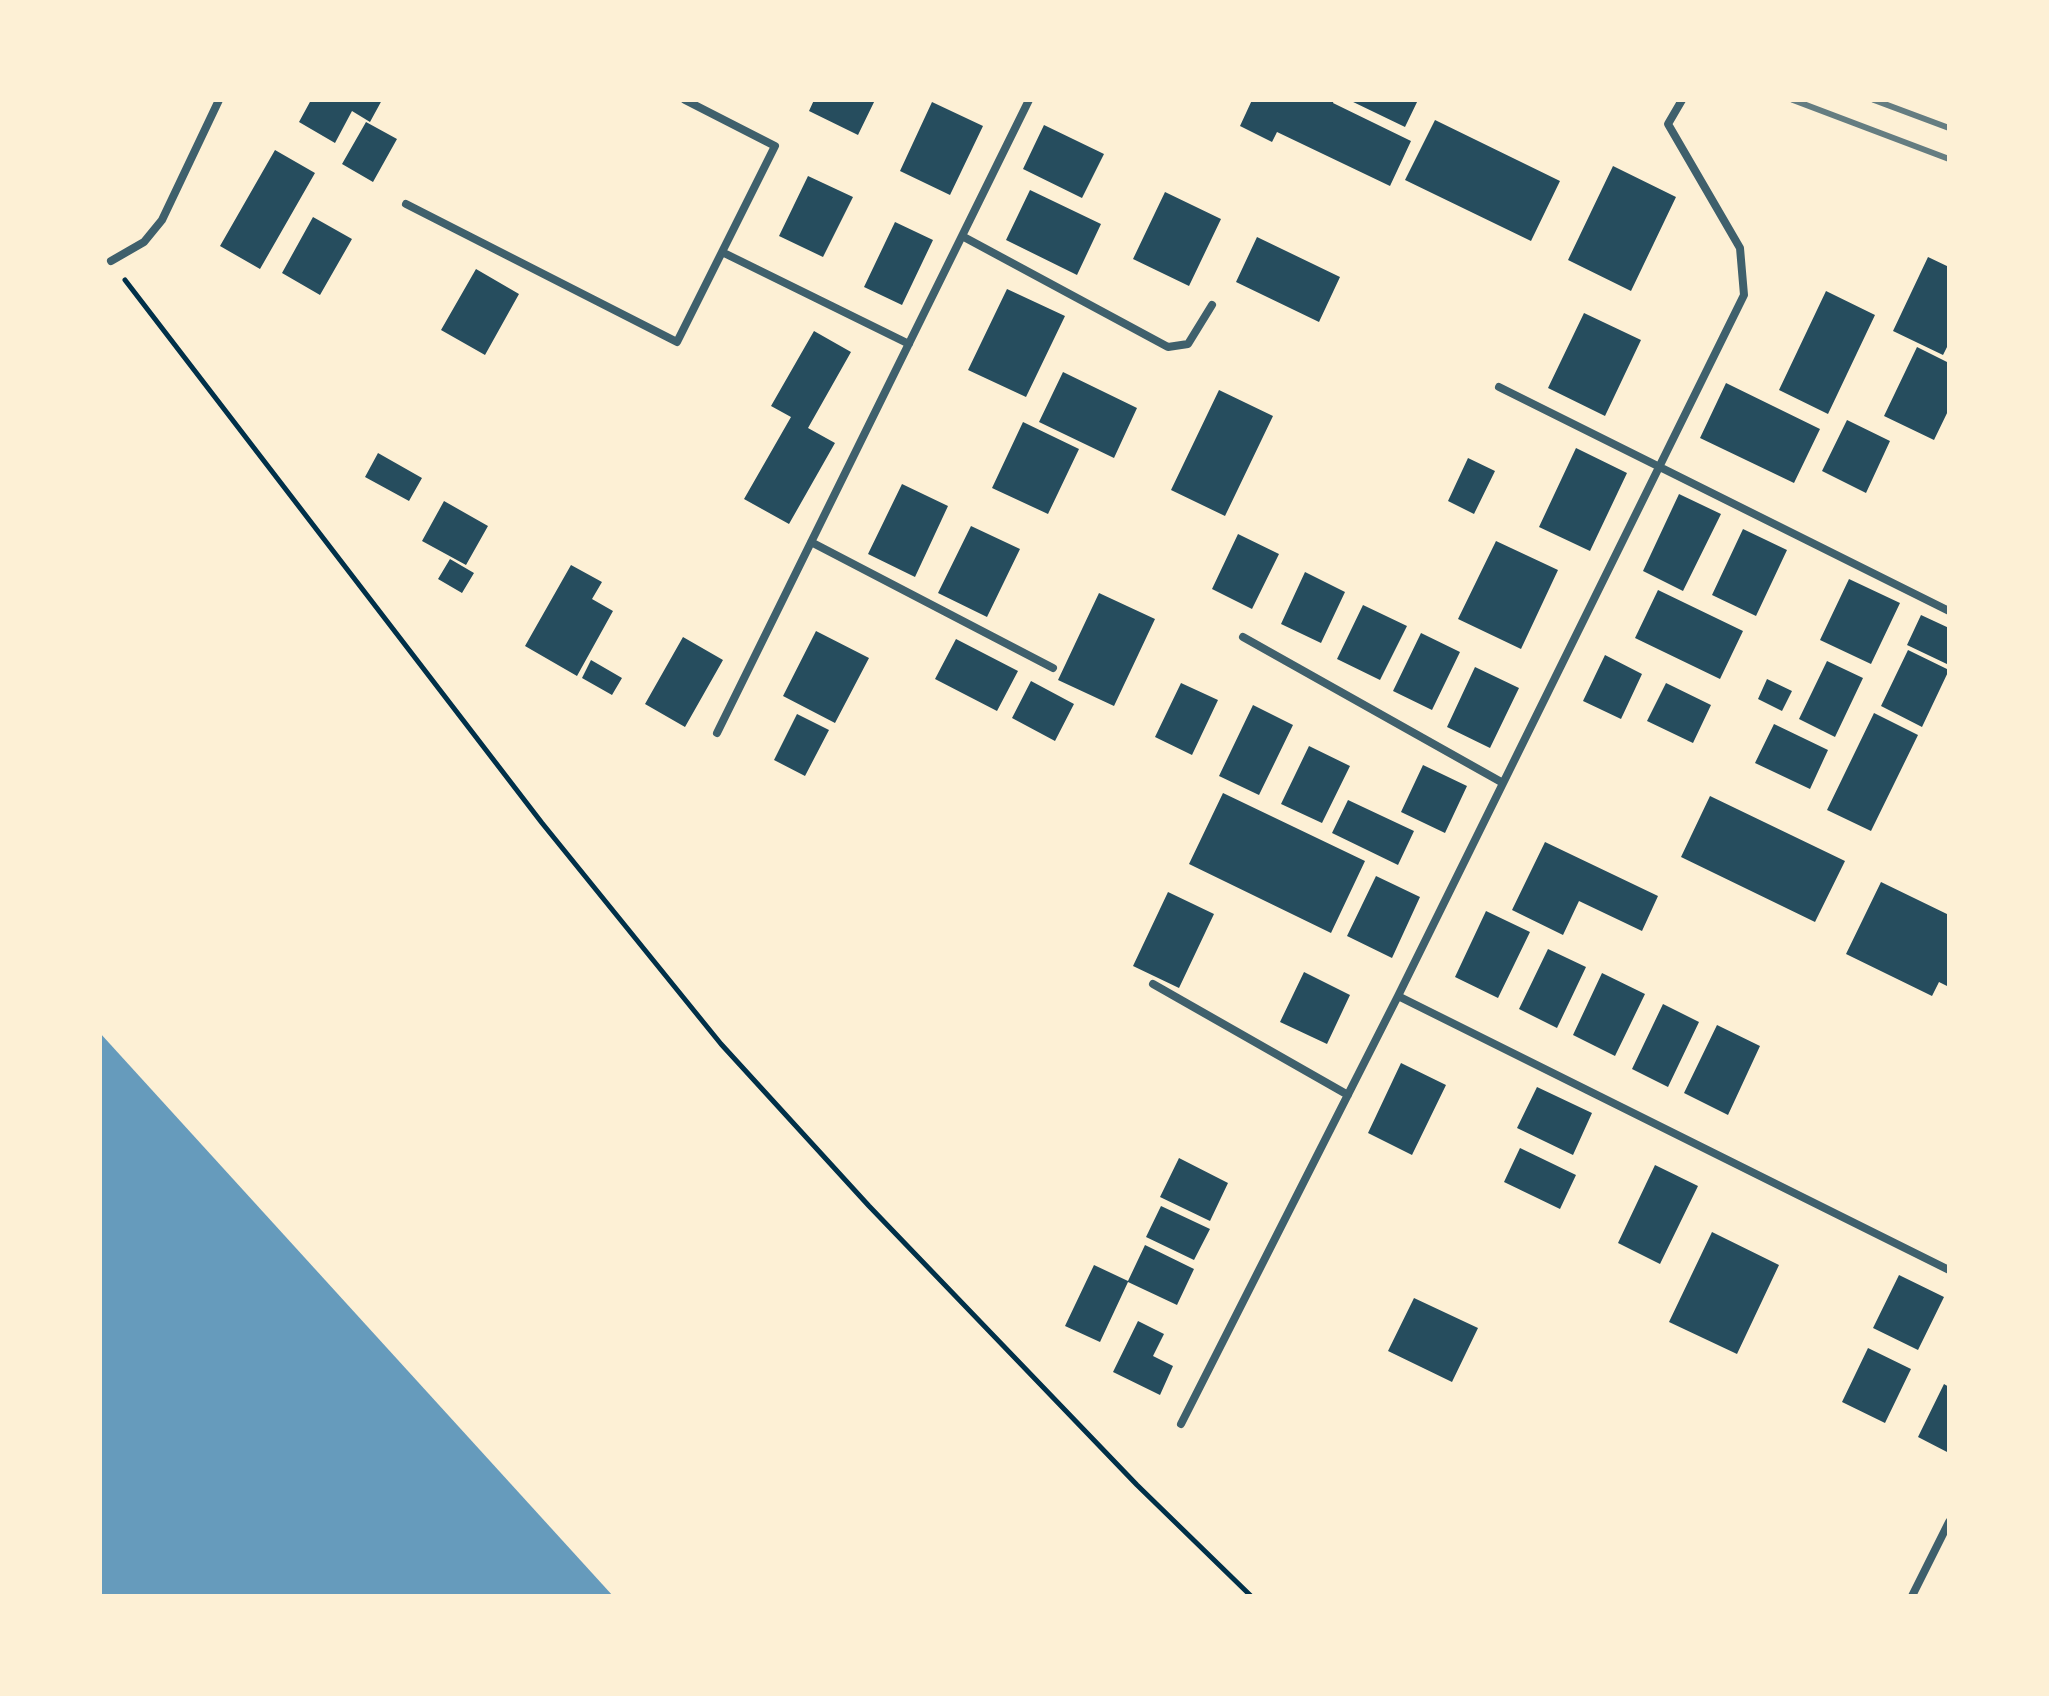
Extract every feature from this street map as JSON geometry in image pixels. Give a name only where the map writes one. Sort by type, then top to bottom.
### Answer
[{"type":"street","points":[[111,261],[144,242],[162,220],[219,100]]},
{"type":"street","points":[[406,204],[677,342],[775,146],[685,100]]},
{"type":"street","points":[[717,733],[1029,100]]},
{"type":"street","points":[[1181,1424],[1398,996],[1744,295],[1740,248],[1668,124],[1682,100]]},
{"type":"street","points":[[962,236],[1168,347],[1188,344],[1212,305]]},
{"type":"street","points":[[722,252],[909,344]]},
{"type":"street","points":[[1499,387],[1949,611]]},
{"type":"street","points":[[811,542],[1053,668]]},
{"type":"street","points":[[1243,637],[1503,783]]},
{"type":"street","points":[[1153,984],[1348,1095]]},
{"type":"street","points":[[1398,996],[1949,1270]]},
{"type":"street","points":[[1912,1596],[1949,1522]]},
{"type":"path","points":[[111,261],[542,823],[721,1044],[869,1206],[1126,1474],[1251,1596]]},
{"type":"water","points":[[100,1033],[613,1596],[100,1596]]},
{"type":"building","points":[[311,100],[382,100],[370,122],[352,111],[335,143],[299,122]]},
{"type":"building","points":[[814,100],[875,100],[858,135],[809,111]]},
{"type":"building","points":[[1252,100],[1334,100],[1333,103],[1411,141],[1390,186],[1277,132],[1272,142],[1240,126]]},
{"type":"building","points":[[1349,100],[1418,100],[1405,127]]},
{"type":"building","points":[[932,102],[983,126],[950,195],[900,171]]},
{"type":"building","points":[[1435,120],[1560,181],[1531,241],[1405,180]]},
{"type":"building","points":[[366,122],[397,139],[373,182],[342,164]]},
{"type":"building","points":[[1044,125],[1104,154],[1082,198],[1023,169]]},
{"type":"building","points":[[275,150],[315,173],[260,269],[220,246]]},
{"type":"building","points":[[1613,166],[1676,197],[1631,291],[1568,260]]},
{"type":"building","points":[[808,176],[853,197],[823,257],[779,236]]},
{"type":"building","points":[[1030,190],[1101,224],[1077,275],[1006,240]]},
{"type":"building","points":[[1165,192],[1221,219],[1189,286],[1133,259]]},
{"type":"building","points":[[313,217],[352,239],[320,295],[282,273]]},
{"type":"building","points":[[895,222],[933,240],[902,305],[864,287]]},
{"type":"building","points":[[1257,237],[1340,277],[1319,322],[1236,282]]},
{"type":"building","points":[[1928,257],[1949,267],[1949,343],[1943,355],[1893,331]]},
{"type":"building","points":[[476,269],[519,294],[485,355],[441,330]]},
{"type":"building","points":[[1007,289],[1065,316],[1026,397],[968,370]]},
{"type":"building","points":[[1826,291],[1875,315],[1828,414],[1779,390]]},
{"type":"building","points":[[1584,313],[1641,340],[1605,416],[1548,388]]},
{"type":"building","points":[[814,331],[851,352],[808,428],[835,443],[789,524],[744,499],[791,417],[771,406]]},
{"type":"building","points":[[1917,347],[1949,363],[1949,409],[1934,440],[1884,416]]},
{"type":"building","points":[[1063,372],[1137,408],[1114,458],[1039,422]]},
{"type":"building","points":[[1726,383],[1820,429],[1794,483],[1700,438]]},
{"type":"building","points":[[1219,390],[1273,416],[1225,516],[1171,490]]},
{"type":"building","points":[[1847,420],[1890,441],[1866,493],[1822,471]]},
{"type":"building","points":[[1023,422],[1079,449],[1048,514],[992,488]]},
{"type":"building","points":[[1576,448],[1627,473],[1590,551],[1539,527]]},
{"type":"building","points":[[378,453],[422,478],[409,501],[365,477]]},
{"type":"building","points":[[1468,458],[1495,471],[1474,514],[1448,501]]},
{"type":"building","points":[[902,484],[948,506],[915,577],[868,554]]},
{"type":"building","points":[[1679,494],[1721,514],[1683,591],[1643,571]]},
{"type":"building","points":[[444,501],[488,526],[466,565],[422,541]]},
{"type":"building","points":[[971,526],[1020,549],[987,617],[938,593]]},
{"type":"building","points":[[1743,529],[1787,550],[1756,616],[1712,595]]},
{"type":"building","points":[[1238,534],[1279,554],[1252,609],[1212,589]]},
{"type":"building","points":[[1496,541],[1558,570],[1521,649],[1458,619]]},
{"type":"building","points":[[450,559],[474,573],[462,593],[438,579]]},
{"type":"building","points":[[571,565],[602,582],[592,599],[613,611],[577,676],[525,646]]},
{"type":"building","points":[[1305,572],[1345,592],[1321,643],[1281,624]]},
{"type":"building","points":[[1849,579],[1900,603],[1871,664],[1820,640]]},
{"type":"building","points":[[1658,590],[1743,631],[1720,679],[1635,638]]},
{"type":"building","points":[[1099,593],[1155,619],[1114,706],[1058,680]]},
{"type":"building","points":[[1363,605],[1407,626],[1380,680],[1337,659]]},
{"type":"building","points":[[1921,615],[1949,628],[1949,665],[1907,645]]},
{"type":"building","points":[[816,631],[869,658],[835,723],[783,696]]},
{"type":"building","points":[[1421,633],[1460,652],[1432,710],[1393,691]]},
{"type":"building","points":[[683,637],[723,660],[685,727],[645,704]]},
{"type":"building","points":[[956,639],[1018,671],[997,711],[935,679]]},
{"type":"building","points":[[1908,650],[1949,670],[1922,727],[1881,706]]},
{"type":"building","points":[[1605,655],[1642,674],[1621,719],[1583,701]]},
{"type":"building","points":[[591,660],[622,678],[612,695],[582,678]]},
{"type":"building","points":[[1827,661],[1863,678],[1835,737],[1799,719]]},
{"type":"building","points":[[1475,667],[1519,688],[1490,748],[1447,727]]},
{"type":"building","points":[[1767,679],[1792,691],[1782,711],[1758,699]]},
{"type":"building","points":[[1031,681],[1074,704],[1055,741],[1012,718]]},
{"type":"building","points":[[1181,683],[1218,700],[1192,755],[1155,737]]},
{"type":"building","points":[[1666,683],[1711,705],[1693,743],[1647,721]]},
{"type":"building","points":[[1253,705],[1293,725],[1259,795],[1219,776]]},
{"type":"building","points":[[1874,713],[1918,735],[1871,831],[1827,810]]},
{"type":"building","points":[[797,714],[829,730],[805,776],[774,760]]},
{"type":"building","points":[[1774,724],[1828,750],[1810,789],[1755,763]]},
{"type":"building","points":[[1309,746],[1350,766],[1322,823],[1281,804]]},
{"type":"building","points":[[1423,765],[1467,786],[1445,833],[1401,812]]},
{"type":"building","points":[[1223,793],[1365,861],[1331,933],[1189,864]]},
{"type":"building","points":[[1710,796],[1845,861],[1815,922],[1681,857]]},
{"type":"building","points":[[1348,800],[1414,831],[1398,865],[1332,833]]},
{"type":"building","points":[[1545,842],[1658,896],[1642,931],[1579,901],[1563,935],[1512,910]]},
{"type":"building","points":[[1376,876],[1420,897],[1392,958],[1347,936]]},
{"type":"building","points":[[1881,882],[1949,915],[1949,987],[1939,982],[1932,996],[1846,954]]},
{"type":"building","points":[[1168,892],[1214,914],[1179,988],[1133,966]]},
{"type":"building","points":[[1486,911],[1530,932],[1498,998],[1455,977]]},
{"type":"building","points":[[1548,949],[1586,967],[1557,1028],[1519,1009]]},
{"type":"building","points":[[1304,972],[1350,995],[1327,1044],[1280,1022]]},
{"type":"building","points":[[1602,973],[1645,994],[1615,1056],[1573,1035]]},
{"type":"building","points":[[1663,1004],[1699,1022],[1668,1087],[1632,1069]]},
{"type":"building","points":[[1717,1025],[1760,1046],[1728,1115],[1684,1093]]},
{"type":"building","points":[[1401,1063],[1446,1085],[1412,1155],[1368,1133]]},
{"type":"building","points":[[1537,1087],[1592,1113],[1573,1155],[1517,1128]]},
{"type":"building","points":[[1520,1148],[1576,1175],[1560,1209],[1504,1182]]},
{"type":"building","points":[[1179,1158],[1228,1183],[1210,1221],[1160,1197]]},
{"type":"building","points":[[1655,1165],[1698,1186],[1660,1264],[1618,1243]]},
{"type":"building","points":[[1161,1206],[1210,1229],[1194,1260],[1146,1237]]},
{"type":"building","points":[[1712,1232],[1779,1265],[1737,1354],[1669,1322]]},
{"type":"building","points":[[1145,1245],[1194,1269],[1177,1305],[1128,1282],[1100,1342],[1065,1326],[1094,1265],[1128,1281]]},
{"type":"building","points":[[1899,1275],[1944,1297],[1918,1350],[1873,1328]]},
{"type":"building","points":[[1414,1298],[1478,1328],[1452,1382],[1388,1351]]},
{"type":"building","points":[[1138,1321],[1164,1334],[1153,1356],[1173,1366],[1160,1395],[1113,1372]]},
{"type":"building","points":[[1868,1348],[1911,1369],[1885,1423],[1842,1402]]},
{"type":"building","points":[[1944,1384],[1949,1387],[1949,1453],[1918,1437]]},
{"type":"railway","points":[[1793,100],[1949,159]]},
{"type":"railway","points":[[1874,100],[1949,128]]}]
